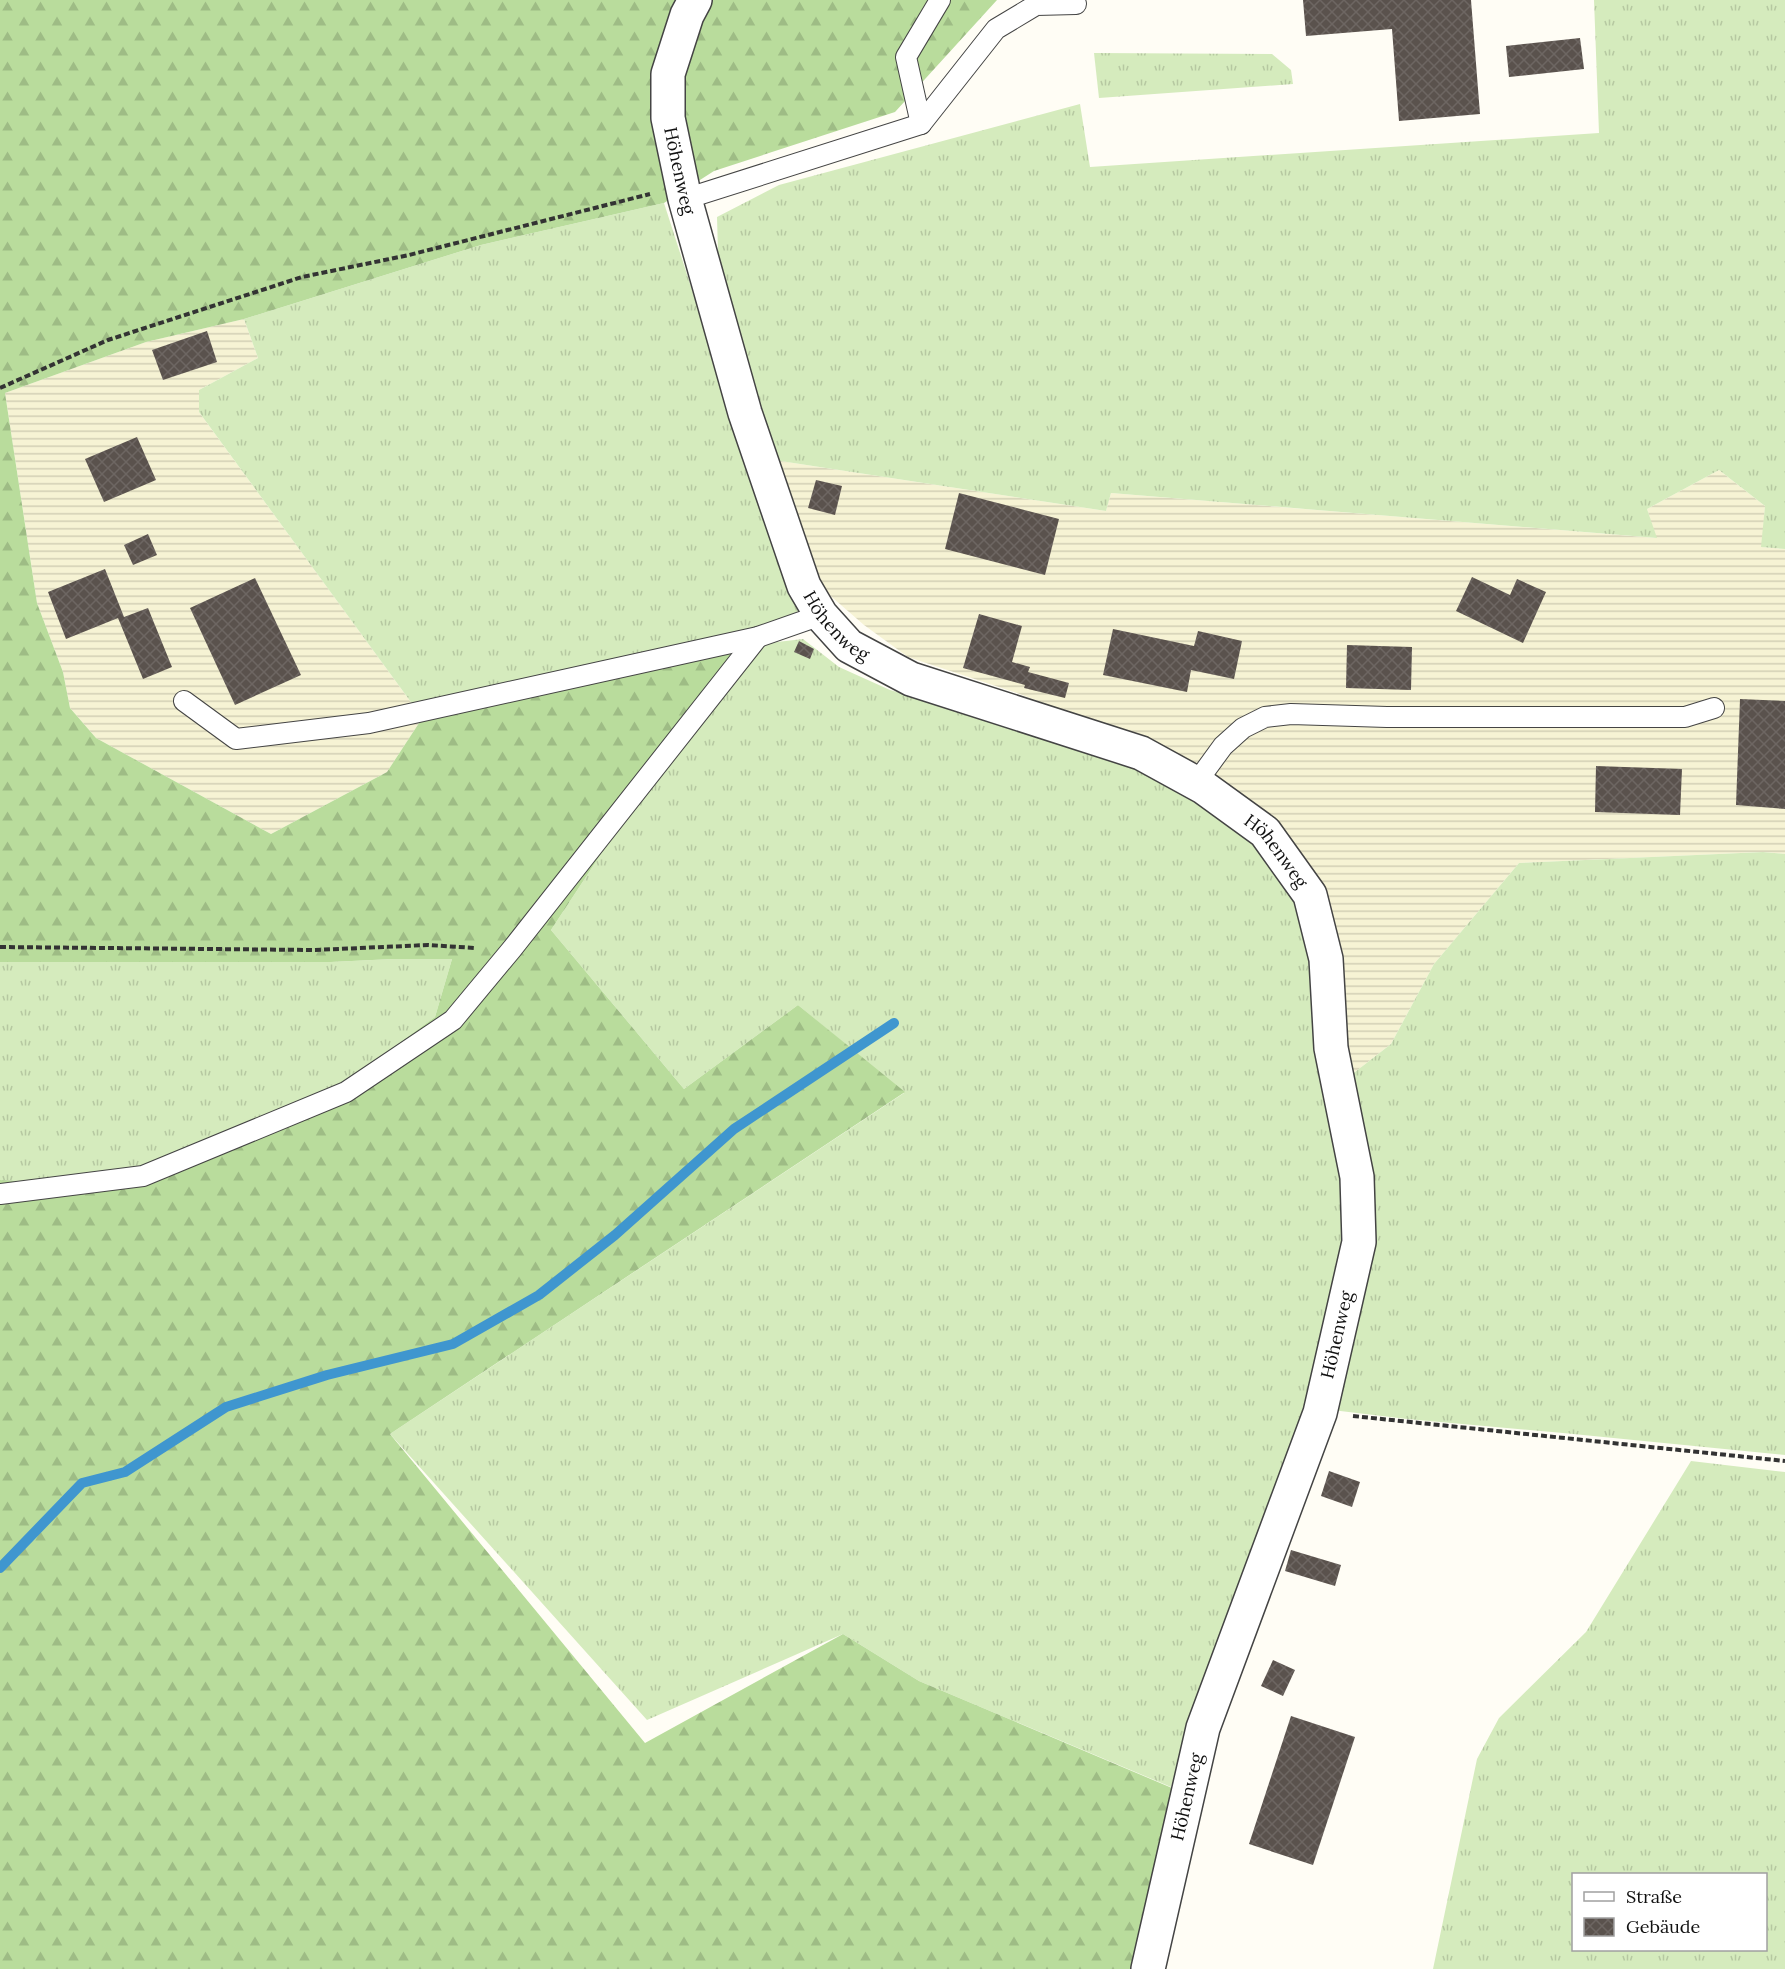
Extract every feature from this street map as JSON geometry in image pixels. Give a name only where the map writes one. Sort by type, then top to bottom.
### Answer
[{"type":"street","name":"Höhenweg","points":[[695,0],[687,15],[668,74],[668,118],[684,192],[745,413],[804,586],[821,615],[849,646],[911,679],[1141,753],[1196,783],[1265,832],[1310,895],[1326,959],[1331,1048],[1356,1177],[1359,1242],[1320,1413],[1203,1728],[1148,1969]]},
{"type":"lane","points":[[921,124],[906,57],[940,0]]},
{"type":"lane","points":[[684,192],[921,124],[996,29],[1036,5],[1076,4]]},
{"type":"lane","points":[[184,701],[236,739],[369,723],[758,637],[821,615]]},
{"type":"lane","points":[[0,1194],[143,1176],[346,1092],[453,1020],[512,949],[758,637]]},
{"type":"lane","points":[[1196,783],[1223,746],[1243,728],[1265,717],[1291,714],[1387,717],[1685,717],[1714,708]]},
{"type":"path","points":[[0,388],[108,340],[302,277],[684,192]]},
{"type":"path","points":[[0,948],[315,950],[428,945],[512,949]]},
{"type":"path","points":[[1320,1413],[1785,1461]]},
{"type":"shaded area","points":[[244,319],[258,358],[199,390],[199,412],[416,709],[421,720],[387,772],[271,834],[96,738],[70,708],[63,672],[37,603],[5,393],[146,342]]},
{"type":"shaded area","points":[[774,460],[1106,511],[1111,493],[1656,538],[1647,509],[1719,470],[1765,506],[1762,547],[1785,549],[1785,854],[1763,852],[1519,863],[1434,964],[1391,1044],[1346,1079],[1160,748],[1017,693],[908,657],[864,625],[826,592],[806,556]]},
{"type":"green space","points":[[0,0],[997,0],[895,112],[714,171],[664,203],[481,245],[244,319],[146,342],[5,393],[37,603],[63,672],[70,708],[96,738],[271,834],[387,772],[421,720],[745,643],[684,728],[551,930],[684,1089],[798,1005],[905,1092],[390,1434],[645,1743],[843,1634],[919,1681],[1172,1788],[1133,1969],[0,1969],[0,1180],[22,1181],[141,1166],[342,1084],[435,1017],[452,959],[331,962],[0,962]]},
{"type":"green space","points":[[1594,0],[1785,0],[1785,549],[1761,547],[1765,506],[1719,470],[1647,509],[1657,538],[1111,493],[1106,511],[774,460],[755,403],[718,252],[717,217],[779,185],[1080,104],[1090,167],[1599,133]]},
{"type":"green space","points":[[1094,53],[1272,54],[1291,70],[1293,84],[1099,98]]},
{"type":"green space","points":[[664,203],[732,414],[801,608],[793,616],[754,630],[416,709],[199,412],[199,390],[258,358],[244,319],[481,245]]},
{"type":"green space","points":[[803,639],[839,667],[890,690],[1064,738],[1144,767],[1246,835],[1303,904],[1347,1186],[1347,1232],[1307,1408],[1264,1530],[1205,1675],[1171,1787],[919,1681],[843,1634],[647,1720],[390,1434],[904,1093],[798,1005],[684,1089],[551,930],[684,728],[759,644]]},
{"type":"green space","points":[[1763,852],[1785,854],[1785,1455],[1332,1410],[1361,1299],[1346,1079],[1391,1044],[1434,964],[1519,863]]},
{"type":"green space","points":[[452,959],[435,1017],[342,1084],[141,1166],[22,1181],[0,1180],[0,962],[331,962]]},
{"type":"green space","points":[[1691,1461],[1785,1472],[1785,1969],[1433,1969],[1477,1759],[1499,1718],[1586,1632]]},
{"type":"building","points":[[1303,0],[1471,0],[1480,114],[1399,121],[1392,29],[1306,36]]},
{"type":"building","points":[[1580,38],[1584,69],[1509,77],[1506,46]]},
{"type":"building","points":[[207,331],[217,362],[163,380],[152,350]]},
{"type":"building","points":[[137,437],[156,480],[104,502],[85,459]]},
{"type":"building","points":[[816,480],[842,486],[835,515],[808,508]]},
{"type":"building","points":[[959,493],[1059,519],[1045,575],[945,549]]},
{"type":"building","points":[[148,534],[157,555],[133,565],[124,545]]},
{"type":"building","points":[[105,569],[124,617],[148,608],[172,667],[143,679],[118,618],[66,639],[48,592]]},
{"type":"building","points":[[1472,577],[1510,595],[1517,579],[1546,592],[1523,643],[1456,611]]},
{"type":"building","points":[[255,578],[301,675],[235,705],[190,608]]},
{"type":"building","points":[[979,614],[1022,626],[1012,662],[1030,667],[1028,672],[1069,683],[1065,698],[1024,688],[1025,685],[963,668]]},
{"type":"building","points":[[1113,629],[1194,646],[1198,631],[1242,641],[1234,679],[1191,670],[1187,692],[1103,675]]},
{"type":"building","points":[[799,641],[814,649],[810,659],[794,652]]},
{"type":"building","points":[[1347,645],[1412,647],[1411,690],[1346,688]]},
{"type":"building","points":[[1740,699],[1785,701],[1785,809],[1736,805]]},
{"type":"building","points":[[1596,766],[1682,769],[1680,815],[1595,812]]},
{"type":"building","points":[[1329,1471],[1360,1482],[1352,1507],[1321,1496]]},
{"type":"building","points":[[1291,1550],[1341,1565],[1335,1586],[1285,1571]]},
{"type":"building","points":[[1273,1660],[1295,1670],[1283,1696],[1261,1686]]},
{"type":"building","points":[[1291,1716],[1355,1737],[1313,1865],[1249,1844]]},
{"type":"waterway","points":[[0,1568],[82,1483],[125,1472],[226,1407],[327,1375],[453,1344],[539,1295],[615,1235],[734,1129],[894,1023]]}]
